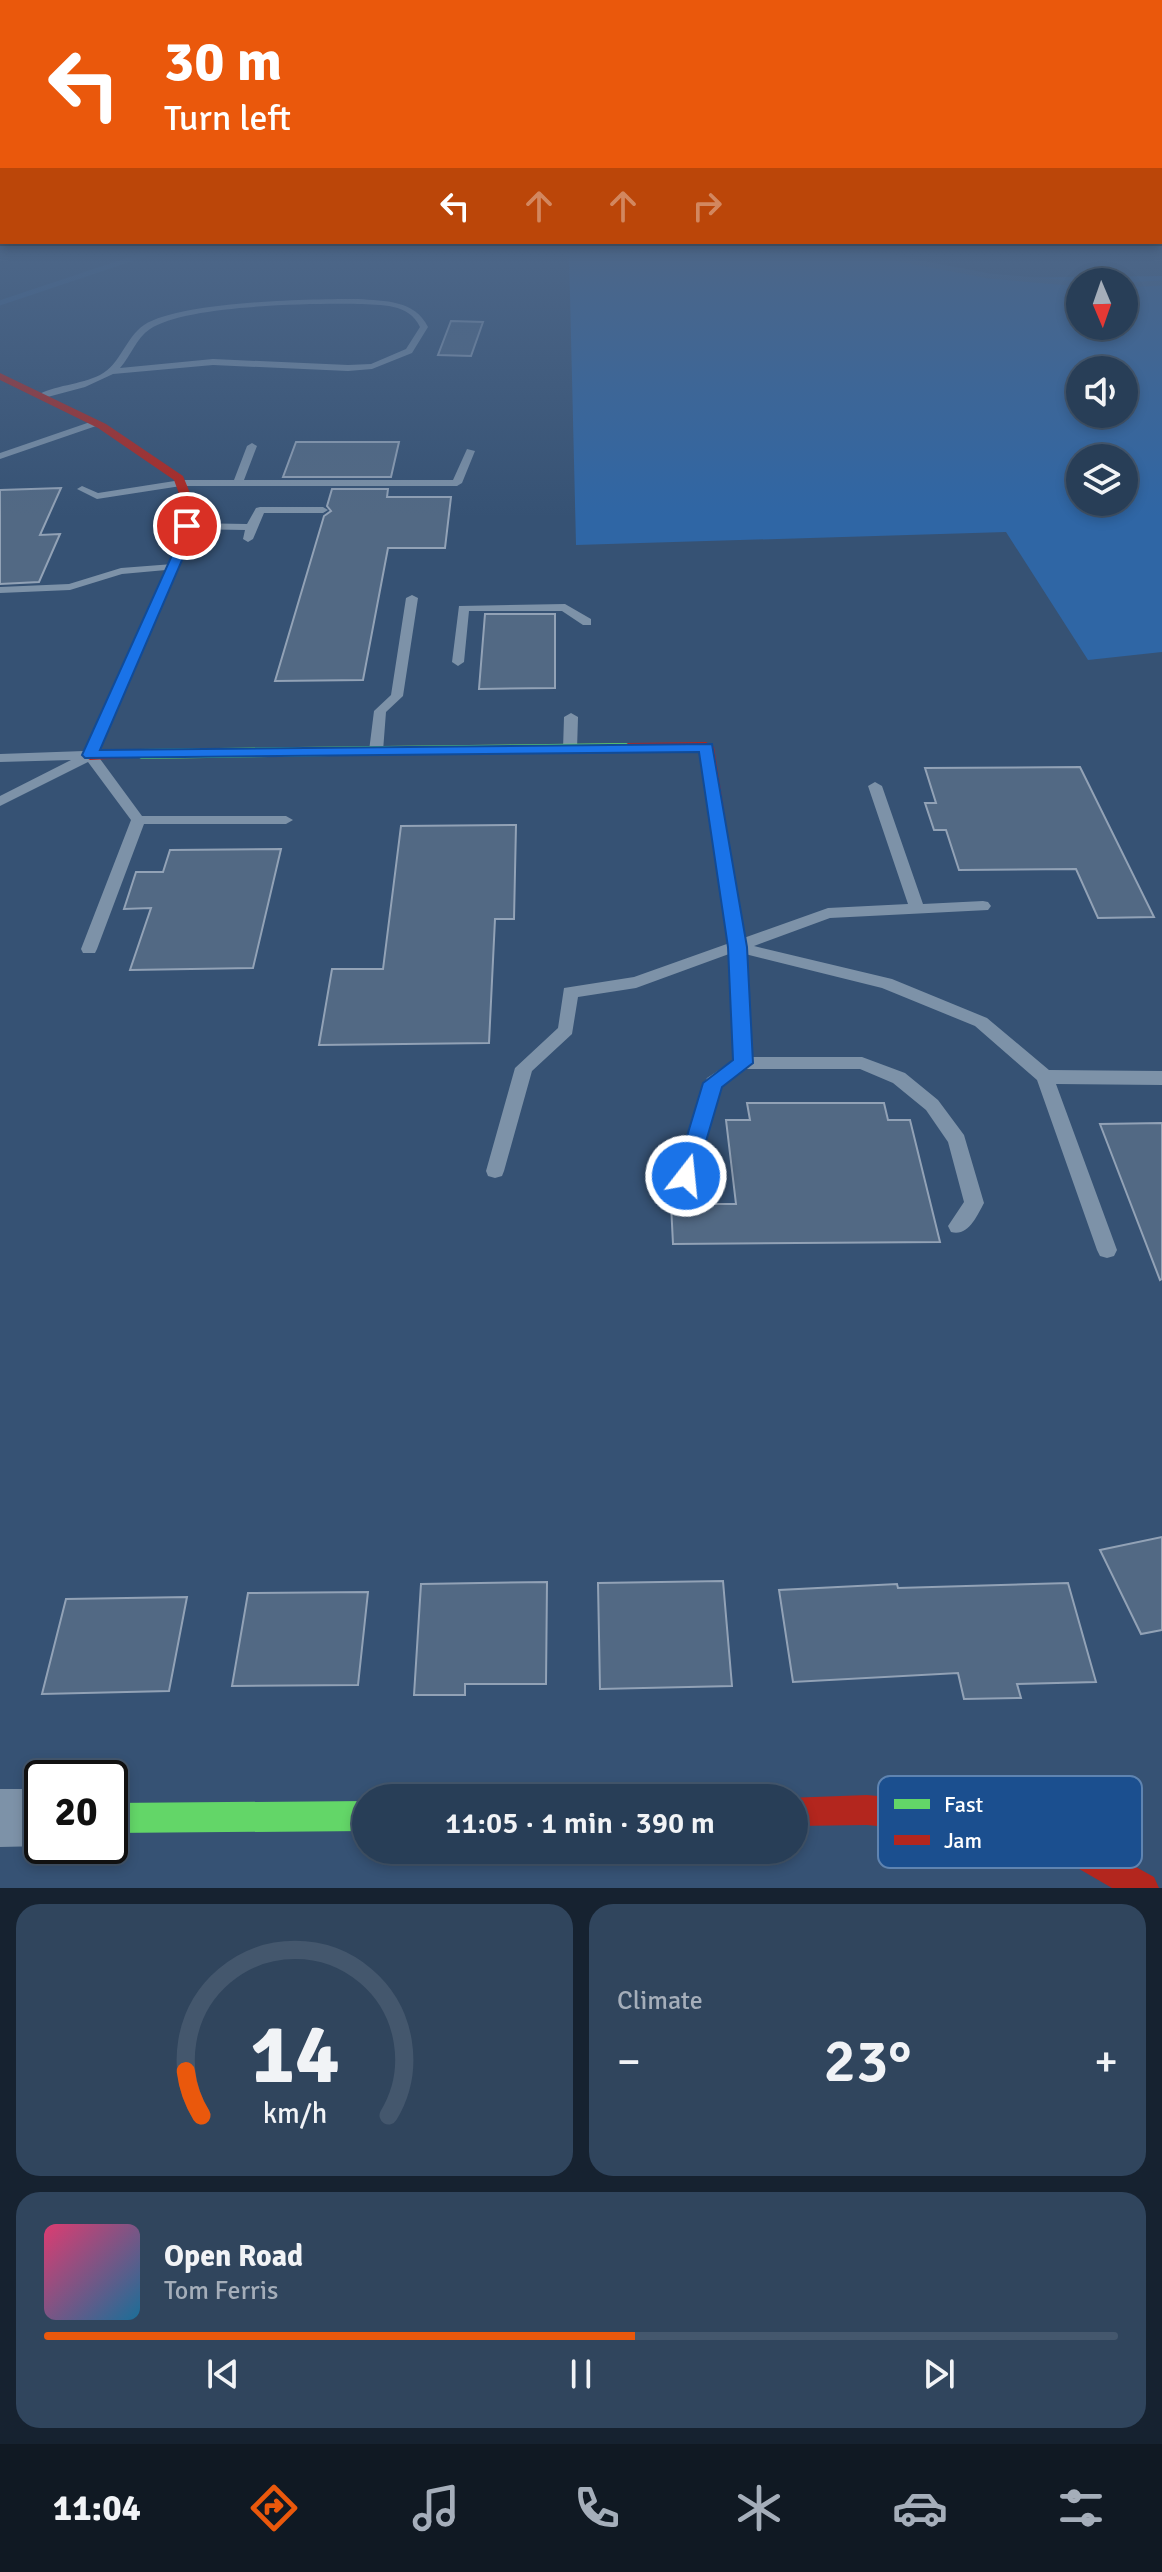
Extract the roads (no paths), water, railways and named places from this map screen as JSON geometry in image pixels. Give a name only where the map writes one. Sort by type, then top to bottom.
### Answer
[{"type":"street","points":[[0,376],[96,423],[179,478],[191,510],[173,567],[90,755],[706,747],[737,947]]},
{"type":"street","points":[[808,1811],[878,1811]]},
{"type":"street","points":[[128,1818],[352,1816]]},
{"type":"street","points":[[0,1818],[24,1818]]},
{"type":"street","points":[[1108,1868],[1143,1888]]},
{"type":"lane","points":[[110,372],[121,363],[134,341]]},
{"type":"lane","points":[[40,396],[110,372],[213,362],[348,368],[372,366],[409,351],[415,341]]},
{"type":"lane","points":[[0,456],[96,423]]},
{"type":"lane","points":[[238,483],[252,446]]},
{"type":"lane","points":[[82,489],[97,496],[181,483],[457,483],[470,451]]},
{"type":"lane","points":[[248,539],[260,510],[323,510]]},
{"type":"lane","points":[[187,526],[251,527]]},
{"type":"lane","points":[[0,590],[70,587],[121,571],[173,567]]},
{"type":"lane","points":[[376,751],[380,711],[397,696],[412,598]]},
{"type":"lane","points":[[458,662],[463,608],[565,607],[587,622]]},
{"type":"lane","points":[[570,749],[571,717]]},
{"type":"lane","points":[[0,758],[90,755]]},
{"type":"lane","points":[[0,802],[90,755]]},
{"type":"lane","points":[[90,755],[138,820]]},
{"type":"lane","points":[[875,786],[917,908]]},
{"type":"lane","points":[[138,820],[286,820]]},
{"type":"lane","points":[[89,949],[138,820]]},
{"type":"lane","points":[[495,1171],[524,1068],[566,1030],[570,992],[636,982],[828,913],[983,906]]},
{"type":"lane","points":[[737,947],[743,1063]]},
{"type":"lane","points":[[737,947],[886,983],[981,1022],[1045,1077],[1107,1250]]},
{"type":"lane","points":[[686,1176],[713,1083],[743,1063],[862,1063],[899,1078],[932,1105],[957,1140],[974,1203],[958,1226]]},
{"type":"lane","points":[[1045,1077],[1162,1078]]}]
